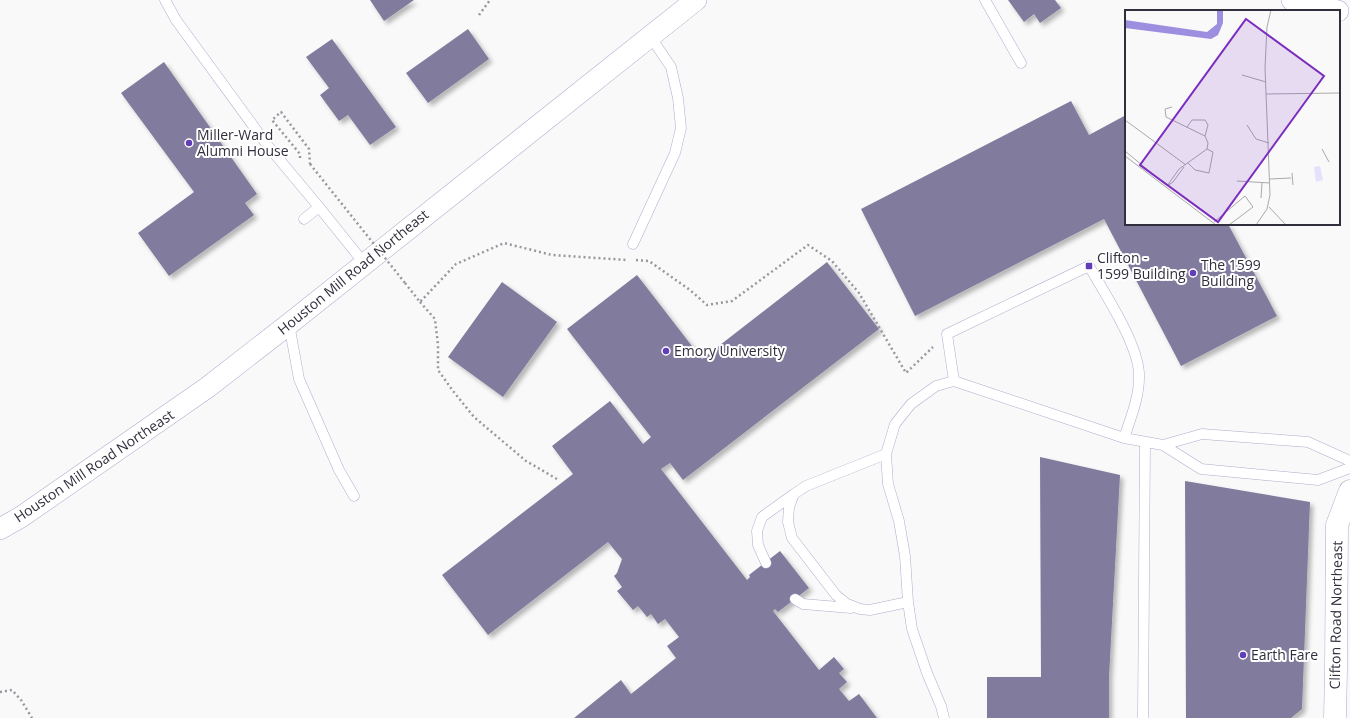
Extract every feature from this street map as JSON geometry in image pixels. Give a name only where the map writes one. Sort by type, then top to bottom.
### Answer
[{"type":"main road","name":"Clifton Road Northeast","points":[[1335,718],[1338,525],[1350,491]]},
{"type":"street","name":"Houston Mill Road Northeast","points":[[0,529],[21,517],[208,387],[696,0]]},
{"type":"street","points":[[1292,0],[1334,10]]},
{"type":"street","points":[[1340,12],[1350,14]]},
{"type":"lane","points":[[165,0],[176,20],[268,146],[320,207],[364,263]]},
{"type":"lane","points":[[984,0],[1021,63]]},
{"type":"lane","points":[[633,244],[675,153],[681,128],[678,98],[671,67],[650,36]]},
{"type":"lane","points":[[304,219],[320,207]]},
{"type":"lane","points":[[954,381],[947,334],[1089,266],[1122,326],[1138,364],[1139,374],[1137,400],[1124,438]]},
{"type":"lane","points":[[289,324],[299,379],[339,470],[354,496]]},
{"type":"lane","points":[[944,718],[942,706],[927,673],[912,629],[908,602],[905,556],[899,521],[888,484],[886,454],[895,424],[911,404],[936,386],[954,381],[1124,438],[1163,445],[1201,469],[1318,480],[1350,468]]},
{"type":"lane","points":[[1163,445],[1202,434],[1308,442],[1350,460]]},
{"type":"lane","points":[[1143,718],[1145,442]]},
{"type":"lane","points":[[766,563],[758,545],[758,531],[762,517],[806,486],[886,454]]},
{"type":"lane","points":[[794,494],[789,507],[788,522],[792,538],[836,596],[847,604],[860,609]]},
{"type":"lane","points":[[795,599],[803,604],[870,610],[908,602]]},
{"type":"path","points":[[479,15],[490,0]]},
{"type":"path","points":[[297,180],[300,154],[272,120],[281,112],[309,150],[310,164],[405,284],[435,319],[438,345],[438,370],[453,391],[474,416],[526,461],[557,480]]},
{"type":"path","points":[[420,302],[456,264],[504,243],[552,255],[649,261],[690,290],[707,305],[732,301],[808,245],[832,261],[859,293],[906,372],[934,347],[950,351]]},
{"type":"path","points":[[0,692],[12,690],[32,718]]},
{"type":"building","points":[[370,0],[414,0],[384,21]]},
{"type":"building","points":[[1008,0],[1055,0],[1061,8],[1040,23],[1034,14],[1024,22]]},
{"type":"building","points":[[468,29],[489,59],[428,103],[406,73]]},
{"type":"building","points":[[332,39],[396,127],[370,145],[348,115],[339,121],[320,95],[329,88],[306,57]]},
{"type":"building","name":"Miller-Ward Alumni House","points":[[164,62],[257,194],[245,203],[254,215],[169,276],[138,233],[194,192],[121,93]]},
{"type":"building","points":[[1071,101],[1089,135],[1125,116],[1125,225],[1229,225],[1277,316],[1181,366],[1104,219],[915,316],[861,209]]},
{"type":"building","points":[[827,262],[879,329],[683,480],[670,463],[661,469],[747,580],[750,577],[749,575],[780,551],[809,588],[778,612],[775,609],[773,611],[819,670],[834,657],[844,669],[839,673],[847,682],[839,689],[849,701],[859,694],[877,718],[574,718],[621,680],[631,694],[676,658],[667,646],[679,637],[665,619],[658,624],[651,614],[647,617],[638,606],[633,610],[617,591],[622,587],[614,576],[617,573],[622,559],[608,542],[488,635],[442,575],[573,474],[552,446],[610,401],[643,444],[651,437],[567,329],[637,275],[702,359]]},
{"type":"building","points":[[502,282],[557,322],[503,397],[448,357]]},
{"type":"building","points":[[1040,457],[1120,475],[1109,677],[1109,718],[987,718],[987,677],[1041,677]]},
{"type":"building","points":[[1185,481],[1310,502],[1302,709],[1291,718],[1186,718]]},
{"type":"place","name":"Miller-Ward Alumni House","points":[[189,143]]},
{"type":"place","name":"Clifton - 1599 Building","points":[[1089,266]]},
{"type":"place","name":"The 1599 Building","points":[[1193,273]]},
{"type":"place","name":"Emory University","points":[[666,351]]},
{"type":"place","name":"Earth Fare","points":[[1243,655]]}]
